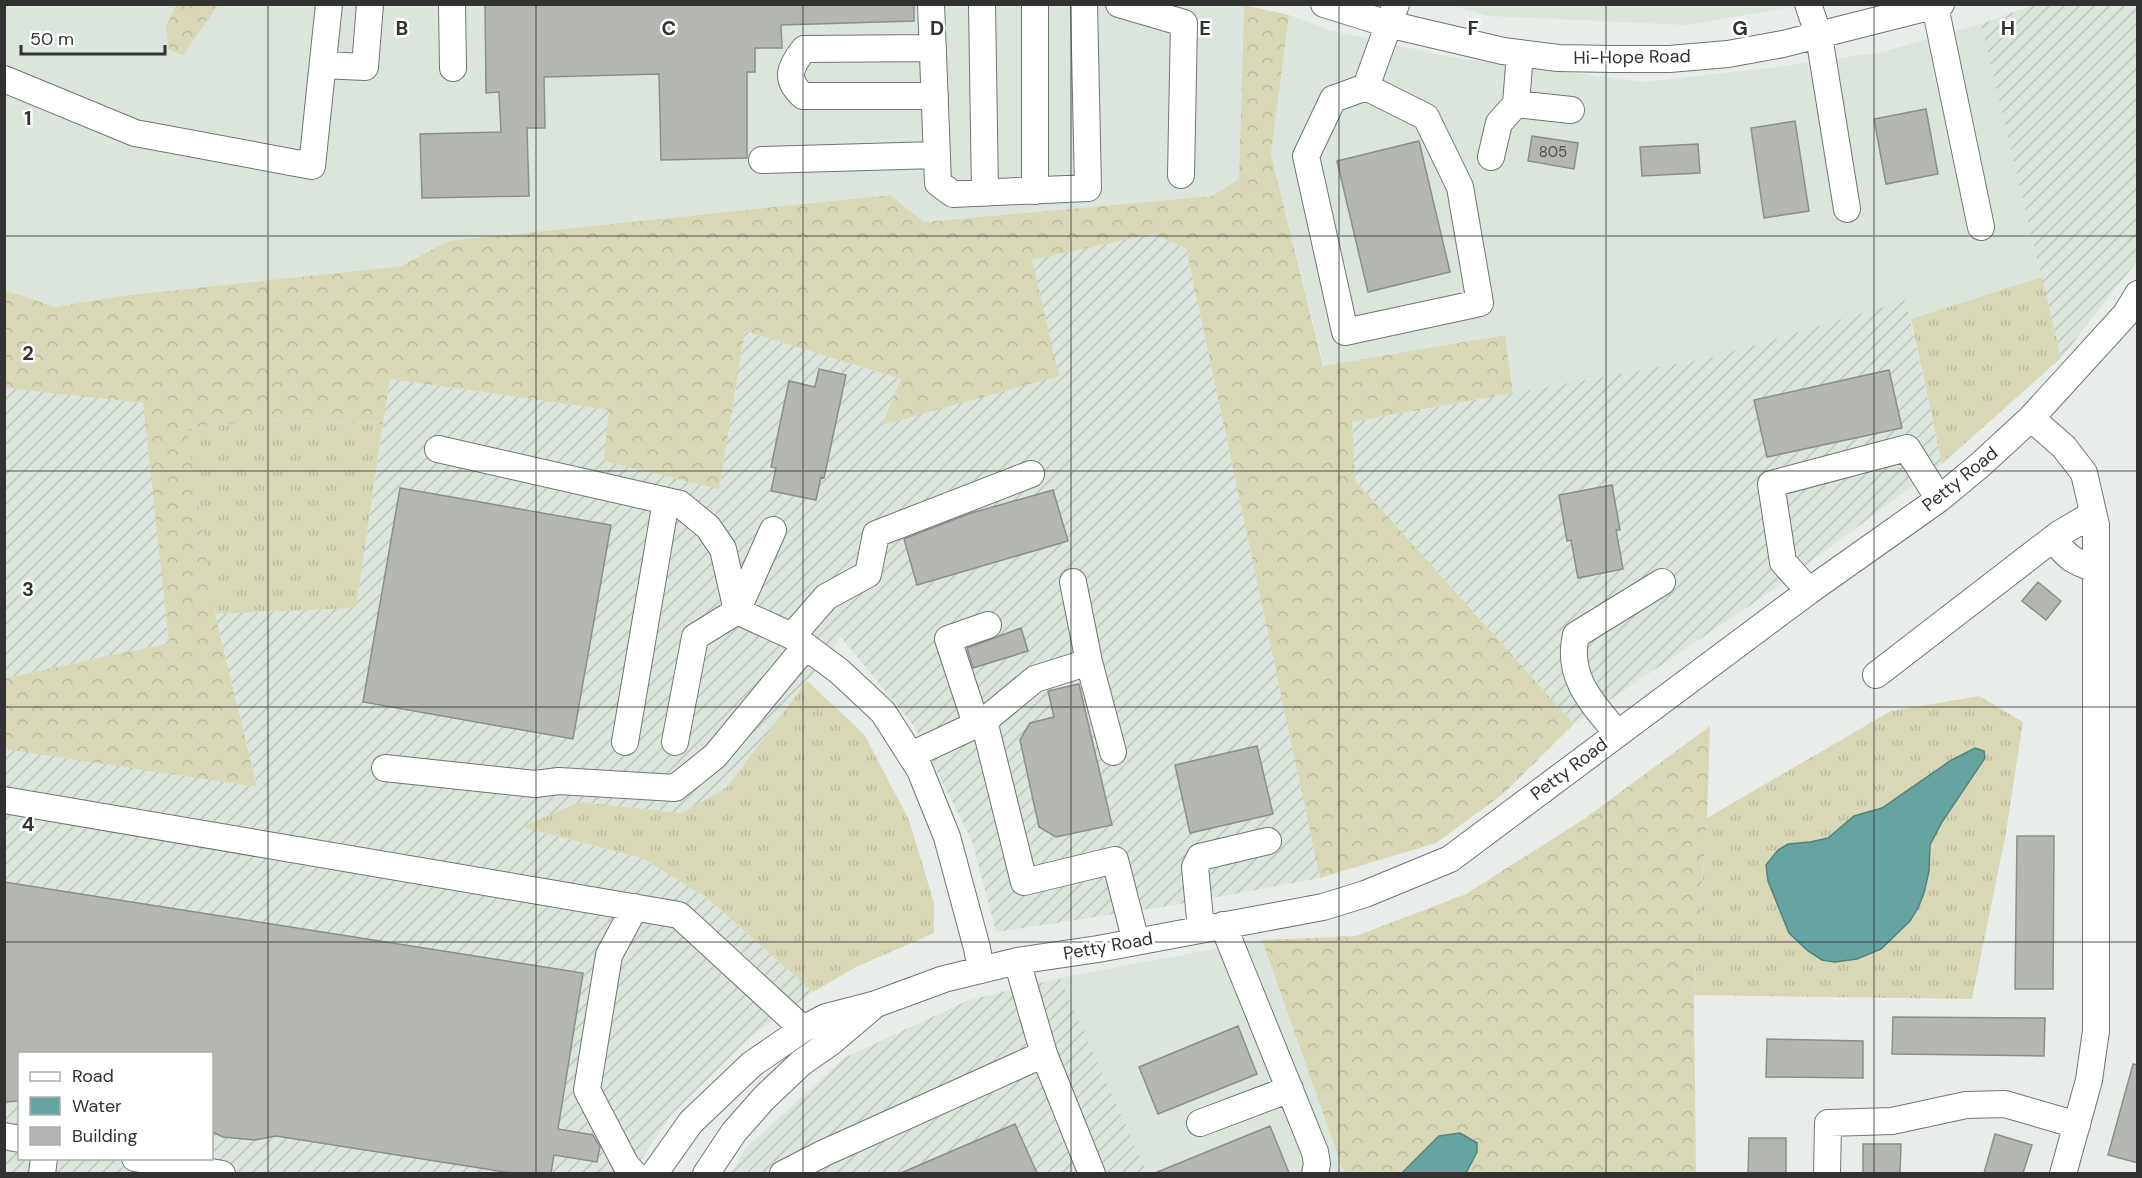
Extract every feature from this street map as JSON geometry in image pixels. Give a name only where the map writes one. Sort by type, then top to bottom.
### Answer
[{"type":"street","points":[[4,79],[135,133],[312,166],[329,4]]},
{"type":"street","points":[[323,65],[365,67],[370,4]]},
{"type":"street","points":[[452,4],[453,68]]},
{"type":"street","points":[[931,4],[938,183],[953,194],[1088,188],[1084,4]]},
{"type":"street","points":[[982,4],[985,193]]},
{"type":"street","points":[[1035,4],[1035,191]]},
{"type":"street","points":[[1119,4],[1184,23],[1181,175]]},
{"type":"street","name":"Hi-Hope Road","points":[[1324,4],[1392,14],[1503,51],[1558,58],[1669,59],[1728,54],[1819,36],[1938,5]]},
{"type":"street","points":[[1808,4],[1819,36],[1847,209]]},
{"type":"street","points":[[1938,5],[1980,227]]},
{"type":"street","points":[[1366,87],[1392,14]]},
{"type":"street","points":[[933,48],[804,49],[795,61],[790,76],[795,89],[803,96],[935,96]]},
{"type":"street","points":[[1491,157],[1499,123],[1516,104],[1520,53]]},
{"type":"street","points":[[1366,87],[1426,117],[1460,188],[1480,303],[1345,332],[1306,156],[1333,99],[1366,87]]},
{"type":"street","points":[[1516,104],[1571,110]]},
{"type":"street","points":[[762,160],[937,155]]},
{"type":"street","name":"Petty Road","points":[[654,1173],[691,1122],[752,1064],[803,1029],[826,1017],[876,1004],[944,979],[1017,961],[1136,942],[1323,907],[1365,894],[1450,859],[1809,591],[1939,498],[1980,465],[2031,418],[2125,315],[2138,294]]},
{"type":"street","points":[[2031,418],[2064,447],[2084,473],[2096,525],[2096,1031],[2090,1080],[2063,1173]]},
{"type":"street","points":[[1809,591],[1783,562],[1771,484],[1907,448],[1939,498]]},
{"type":"street","points":[[438,449],[680,504],[708,527],[723,549],[737,611]]},
{"type":"street","points":[[385,768],[535,784],[559,781],[675,788],[715,756],[799,641],[826,597],[868,574],[876,534],[1031,474]]},
{"type":"street","points":[[626,742],[666,501]]},
{"type":"street","points":[[1876,675],[2054,539],[2094,514]]},
{"type":"street","points":[[675,742],[695,637],[737,611],[772,530]]},
{"type":"street","points":[[2054,539],[2065,555],[2082,565],[2096,569]]},
{"type":"street","points":[[1073,582],[1089,662],[1113,752]]},
{"type":"street","points":[[1617,733],[1587,697],[1575,669],[1573,648],[1576,635],[1662,582]]},
{"type":"street","points":[[737,611],[799,641],[839,671],[883,712],[920,770],[947,837],[981,970]]},
{"type":"street","points":[[988,625],[948,639],[980,722],[1024,882],[1115,860],[1136,942]]},
{"type":"street","points":[[911,755],[980,722],[1035,679],[1089,662]]},
{"type":"street","points":[[4,800],[679,915],[803,1029]]},
{"type":"street","points":[[1268,841],[1200,857],[1195,867],[1212,927],[1290,1089],[1315,1152],[1317,1164],[1315,1173]]},
{"type":"street","points":[[634,1173],[626,1165],[587,1090],[609,955],[635,908]]},
{"type":"street","points":[[1017,961],[1044,1054],[1092,1173]]},
{"type":"street","name":"Petty Road","points":[[706,1173],[734,1132],[764,1098],[801,1063],[831,1042],[876,1004]]},
{"type":"street","points":[[783,1173],[1044,1054]]},
{"type":"street","points":[[1200,1123],[1290,1089]]},
{"type":"street","points":[[1827,1173],[1828,1123],[1892,1121],[1966,1105],[2006,1104],[2077,1125]]},
{"type":"street","points":[[147,1160],[222,1173]]},
{"type":"shaded area","points":[[5,5],[1244,5],[1239,180],[1212,196],[924,222],[889,195],[448,241],[403,266],[120,296],[55,307],[5,290]]},
{"type":"shaded area","points":[[1449,5],[1801,5],[1686,25],[1489,16]]},
{"type":"shaded area","points":[[2033,5],[2137,5],[2137,261],[2061,358],[1981,24]]},
{"type":"shaded area","points":[[1289,15],[1328,30],[1451,57],[1643,82],[1778,67],[1882,52],[1981,24],[2042,277],[1911,319],[1906,300],[1714,357],[1513,393],[1505,335],[1324,366],[1271,154]]},
{"type":"shaded area","points":[[1152,234],[1186,248],[1320,878],[1174,905],[996,932],[972,841],[914,726],[841,637],[727,787],[682,813],[580,802],[523,827],[642,858],[707,898],[813,992],[753,1035],[671,1115],[632,1173],[5,1174],[5,748],[257,786],[215,614],[356,608],[390,379],[609,410],[719,489],[745,331],[901,379],[883,424],[1032,260]]},
{"type":"shaded area","points":[[1906,300],[1942,464],[1770,592],[1574,724],[1355,480],[1352,422],[1714,357]]},
{"type":"shaded area","points":[[5,388],[143,403],[169,643],[5,678]]},
{"type":"shaded area","points":[[1262,940],[1344,1173],[1147,1173],[1060,978]]},
{"type":"shaded area","points":[[1060,978],[1147,1173],[731,1174],[745,1149],[844,1058],[969,1000]]},
{"type":"green space","points":[[176,5],[218,5],[183,55],[169,50],[166,27]]},
{"type":"green space","points":[[1244,5],[1289,15],[1271,154],[1323,366],[1505,335],[1513,393],[1352,422],[1355,480],[1574,724],[1503,794],[1436,843],[1320,878],[1186,248],[1152,234],[1032,260],[1059,376],[882,425],[901,379],[745,331],[719,489],[604,461],[609,410],[390,379],[383,424],[263,420],[187,429],[215,614],[257,787],[5,749],[5,678],[169,643],[143,403],[5,388],[5,290],[55,307],[120,296],[402,266],[448,241],[890,195],[924,222],[1212,196],[1239,179]]},
{"type":"green space","points":[[2042,277],[2061,358],[1942,464],[1911,319]]},
{"type":"green space","points":[[263,420],[383,424],[356,608],[215,614],[186,429]]},
{"type":"green space","points":[[807,681],[864,734],[909,820],[934,903],[934,933],[856,967],[813,992],[707,898],[642,858],[522,827],[580,802],[682,813],[727,787]]},
{"type":"green space","points":[[1979,696],[2023,722],[2005,838],[1972,999],[1694,995],[1707,818],[1891,711]],"holes":[[[1950,761],[1942,822],[1930,846],[1929,871],[1924,893],[1910,921],[1897,932],[1788,844],[1828,838],[1854,816],[1882,808]]]},
{"type":"green space","points":[[1710,726],[1707,818],[1694,995],[1696,1173],[1344,1173],[1262,940],[1356,936],[1466,894],[1584,819]]},
{"type":"water","points":[[1975,748],[1984,751],[1985,758],[1942,822],[1930,845],[1929,871],[1924,893],[1910,921],[1881,949],[1857,959],[1835,962],[1822,960],[1808,951],[1789,933],[1768,881],[1766,865],[1778,850],[1788,844],[1828,838],[1854,816],[1882,808],[1950,761]]},
{"type":"water","points":[[1460,1133],[1477,1143],[1477,1152],[1466,1173],[1402,1173],[1439,1136]]},
{"type":"building","points":[[485,4],[914,4],[914,21],[781,25],[782,48],[755,48],[755,72],[747,72],[747,158],[661,160],[659,74],[544,77],[545,128],[527,128],[529,196],[422,198],[420,134],[501,132],[499,92],[486,93]]},
{"type":"building","points":[[1926,109],[1938,174],[1886,184],[1874,119]]},
{"type":"building","points":[[1795,121],[1809,211],[1764,218],[1751,128]]},
{"type":"building","points":[[1532,136],[1578,143],[1574,169],[1528,161]]},
{"type":"building","points":[[1419,141],[1450,272],[1368,292],[1337,161]]},
{"type":"building","points":[[1698,144],[1700,173],[1642,176],[1640,147]]},
{"type":"building","points":[[819,369],[846,375],[824,478],[821,477],[816,500],[771,491],[776,468],[771,467],[789,381],[815,387]]},
{"type":"building","points":[[1889,370],[1902,428],[1767,457],[1754,400]]},
{"type":"building","points":[[1612,485],[1620,530],[1616,530],[1623,569],[1578,578],[1571,540],[1567,541],[1559,495]]},
{"type":"building","points":[[400,488],[611,525],[573,739],[363,702]]},
{"type":"building","points":[[1053,490],[1068,541],[917,585],[904,539],[968,514]]},
{"type":"building","points":[[2038,582],[2061,601],[2046,620],[2022,601]]},
{"type":"building","points":[[1021,628],[1028,651],[973,668],[967,648]]},
{"type":"building","points":[[1079,684],[1112,825],[1056,837],[1039,827],[1020,740],[1030,723],[1054,717],[1048,691]]},
{"type":"building","points":[[1257,746],[1273,814],[1190,833],[1175,765]]},
{"type":"building","points":[[2017,836],[2054,836],[2053,989],[2015,989]]},
{"type":"building","points":[[4,882],[583,973],[558,1129],[593,1135],[600,1147],[597,1162],[554,1155],[551,1173],[512,1173],[276,1136],[255,1140],[223,1137],[213,1132],[213,1052],[18,1052],[18,1101],[4,1102]]},
{"type":"building","points":[[1893,1017],[2045,1018],[2044,1056],[1892,1054]]},
{"type":"building","points":[[1238,1026],[1257,1074],[1158,1114],[1139,1067]]},
{"type":"building","points":[[1767,1039],[1863,1041],[1863,1078],[1766,1077]]},
{"type":"building","points":[[2133,1064],[2138,1065],[2138,1163],[2108,1155]]},
{"type":"building","points":[[1015,1124],[1037,1173],[901,1173]]},
{"type":"building","points":[[1270,1126],[1289,1173],[1155,1173]]},
{"type":"building","points":[[1995,1134],[2032,1145],[2023,1173],[1984,1173]]},
{"type":"building","points":[[1749,1138],[1786,1138],[1786,1173],[1748,1173]]},
{"type":"building","points":[[1863,1144],[1901,1144],[1900,1173],[1863,1173]]}]
